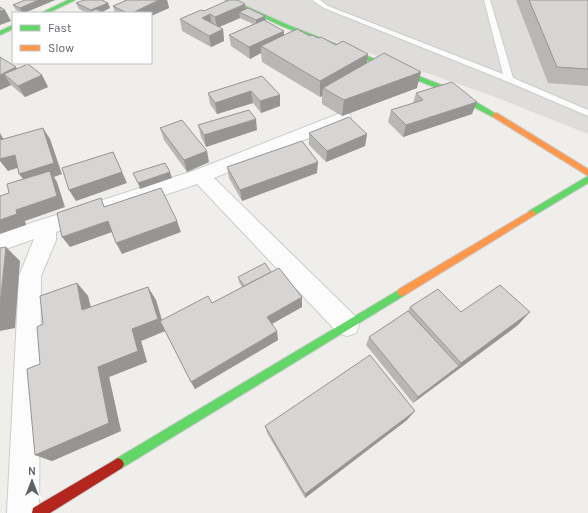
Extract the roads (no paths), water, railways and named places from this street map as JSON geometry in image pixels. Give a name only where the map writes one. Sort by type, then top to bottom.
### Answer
[{"type":"street","points":[[46,12],[72,0]]},
{"type":"street","points":[[228,0],[266,19],[430,82],[481,106],[588,174]]},
{"type":"street","points":[[0,33],[12,27]]},
{"type":"street","points":[[0,242],[200,176],[343,118]]},
{"type":"street","points":[[200,176],[347,325]]},
{"type":"street","points":[[38,513],[588,179]]},
{"type":"street","points":[[23,513],[30,276],[44,240],[45,226]]},
{"type":"lane","points":[[315,0],[326,7],[508,78],[588,113]]},
{"type":"lane","points":[[487,0],[508,78]]}]
